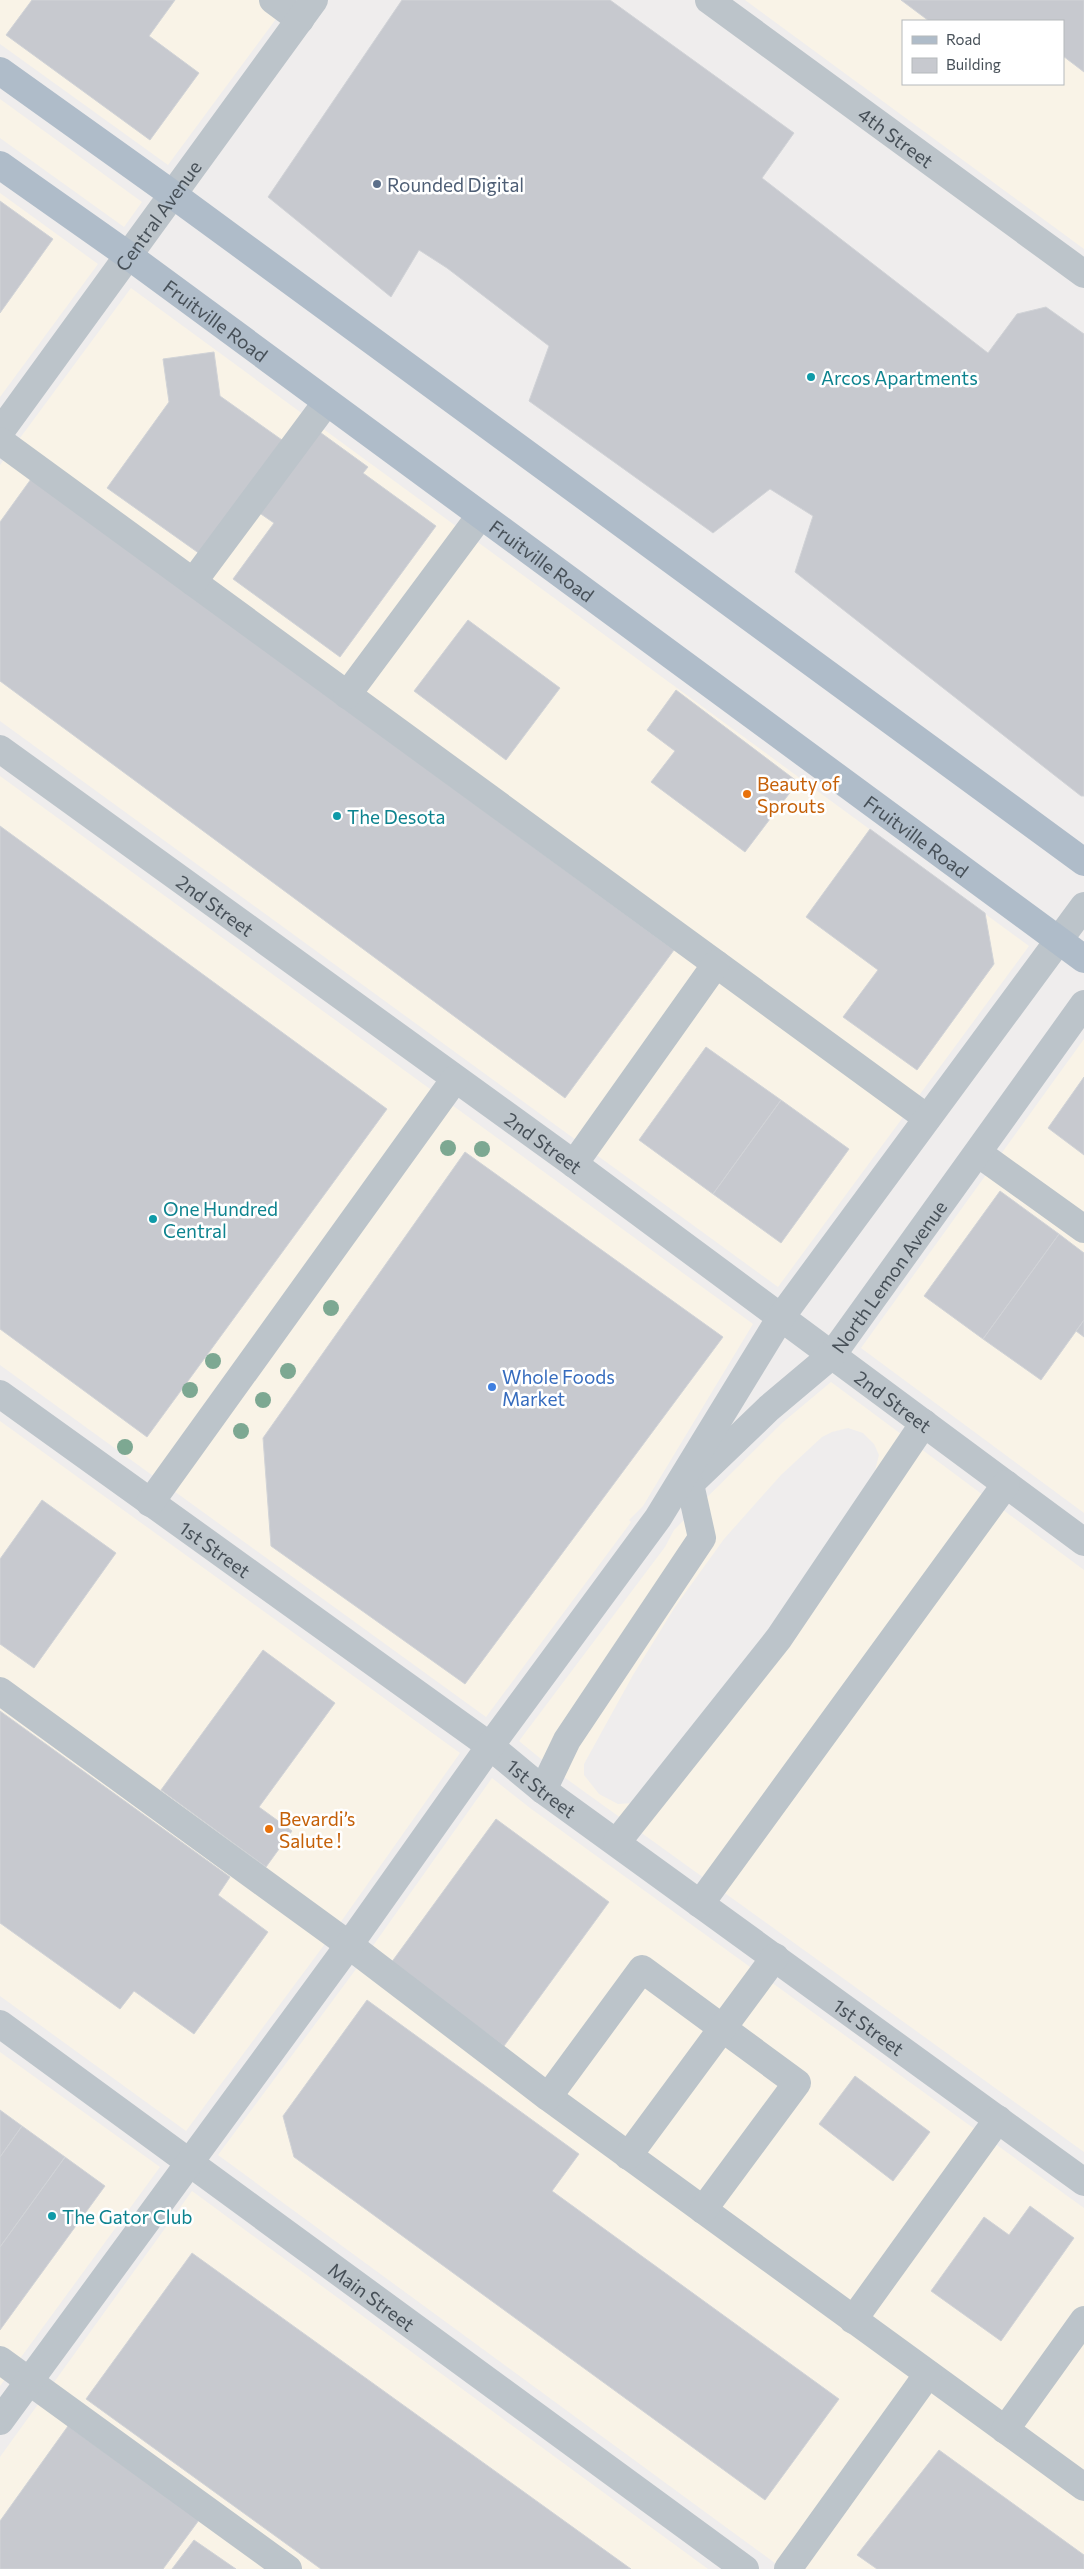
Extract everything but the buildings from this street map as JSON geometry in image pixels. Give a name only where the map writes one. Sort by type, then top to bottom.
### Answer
[{"type":"main road","points":[[0,71],[172,194],[1084,862]]},
{"type":"main road","name":"Fruitville Road","points":[[0,165],[129,256],[326,403],[1084,959]]},
{"type":"street","points":[[273,0],[307,10]]},
{"type":"street","name":"4th Street","points":[[709,0],[1083,272]]},
{"type":"street","name":"Central Avenue","points":[[0,432],[307,10]]},
{"type":"street","points":[[193,582],[326,403]]},
{"type":"street","points":[[0,441],[927,1118]]},
{"type":"street","points":[[347,695],[480,516]]},
{"type":"street","name":"2nd Street","points":[[0,749],[574,1164],[1084,1542]]},
{"type":"street","points":[[0,2422],[189,2161],[350,1945],[490,1746],[658,1518],[781,1317],[1084,906]]},
{"type":"street","points":[[574,1164],[716,964]]},
{"type":"street","name":"North Lemon Avenue","points":[[658,1518],[690,1484],[769,1408],[832,1355],[1084,1004]]},
{"type":"street","points":[[150,1503],[455,1079]]},
{"type":"street","points":[[978,1153],[1084,1229]]},
{"type":"street","name":"1st Street","points":[[0,1394],[490,1746],[544,1790],[1084,2182]]},
{"type":"street","points":[[617,1842],[779,1638],[924,1423]]},
{"type":"street","points":[[544,1790],[566,1740],[702,1538],[690,1484]]},
{"type":"street","points":[[700,1904],[1006,1484]]},
{"type":"street","points":[[0,1692],[350,1945],[548,2097],[1084,2487]]},
{"type":"street","points":[[628,2156],[775,1957]]},
{"type":"street","points":[[548,2097],[642,1969],[797,2083],[703,2210]]},
{"type":"street","name":"Main Street","points":[[0,2024],[745,2569]]},
{"type":"street","points":[[853,2320],[998,2119]]},
{"type":"street","points":[[1005,2430],[1084,2320]]},
{"type":"street","points":[[0,2360],[288,2569]]},
{"type":"street","points":[[788,2569],[928,2374]]},
{"type":"shaded area","points":[[0,0],[290,0],[168,165],[0,44]]},
{"type":"shaded area","points":[[745,0],[1084,0],[1084,249]]},
{"type":"shaded area","points":[[0,99],[142,202],[124,227],[0,138]]},
{"type":"shaded area","points":[[0,193],[98,264],[0,397]]},
{"type":"shaded area","points":[[131,288],[1029,946],[778,1287],[0,721],[0,465]]},
{"type":"shaded area","points":[[0,776],[753,1324],[643,1506],[629,1520],[631,1522],[486,1717],[0,1365]]},
{"type":"shaded area","points":[[1084,1039],[1084,1513],[861,1348]]},
{"type":"shaded area","points":[[831,1382],[1084,1570],[1084,2152],[557,1772],[519,1741],[665,1547],[674,1530],[782,1423]],"holes":[[[848,1428],[863,1433],[874,1444],[879,1455],[868,1498],[668,1773],[633,1803],[618,1804],[599,1794],[584,1775],[584,1764],[633,1675],[675,1607],[724,1539],[781,1475],[822,1437]]]},
{"type":"shaded area","points":[[0,1421],[460,1753],[333,1933],[186,2131],[0,1996]]},
{"type":"shaded area","points":[[492,1778],[530,1808],[1084,2208],[1084,2569],[783,2569],[218,2155],[365,1957]]},
{"type":"shaded area","points":[[0,2052],[160,2167],[0,2386]]},
{"type":"shaded area","points":[[192,2191],[708,2569],[0,2569],[0,2457]]},
{"type":"place","name":"Rounded Digital","points":[[377,184]]},
{"type":"place","name":"Arcos Apartments","points":[[811,377]]},
{"type":"place","name":"Beauty of Sprouts","points":[[747,794]]},
{"type":"place","name":"The Desota","points":[[337,816]]},
{"type":"place","name":"One Hundred Central","points":[[153,1219]]},
{"type":"place","name":"Whole Foods Market","points":[[492,1387]]},
{"type":"place","name":"Bevardi’s Salute !","points":[[269,1829]]},
{"type":"place","name":"The Gator Club","points":[[52,2216]]}]
